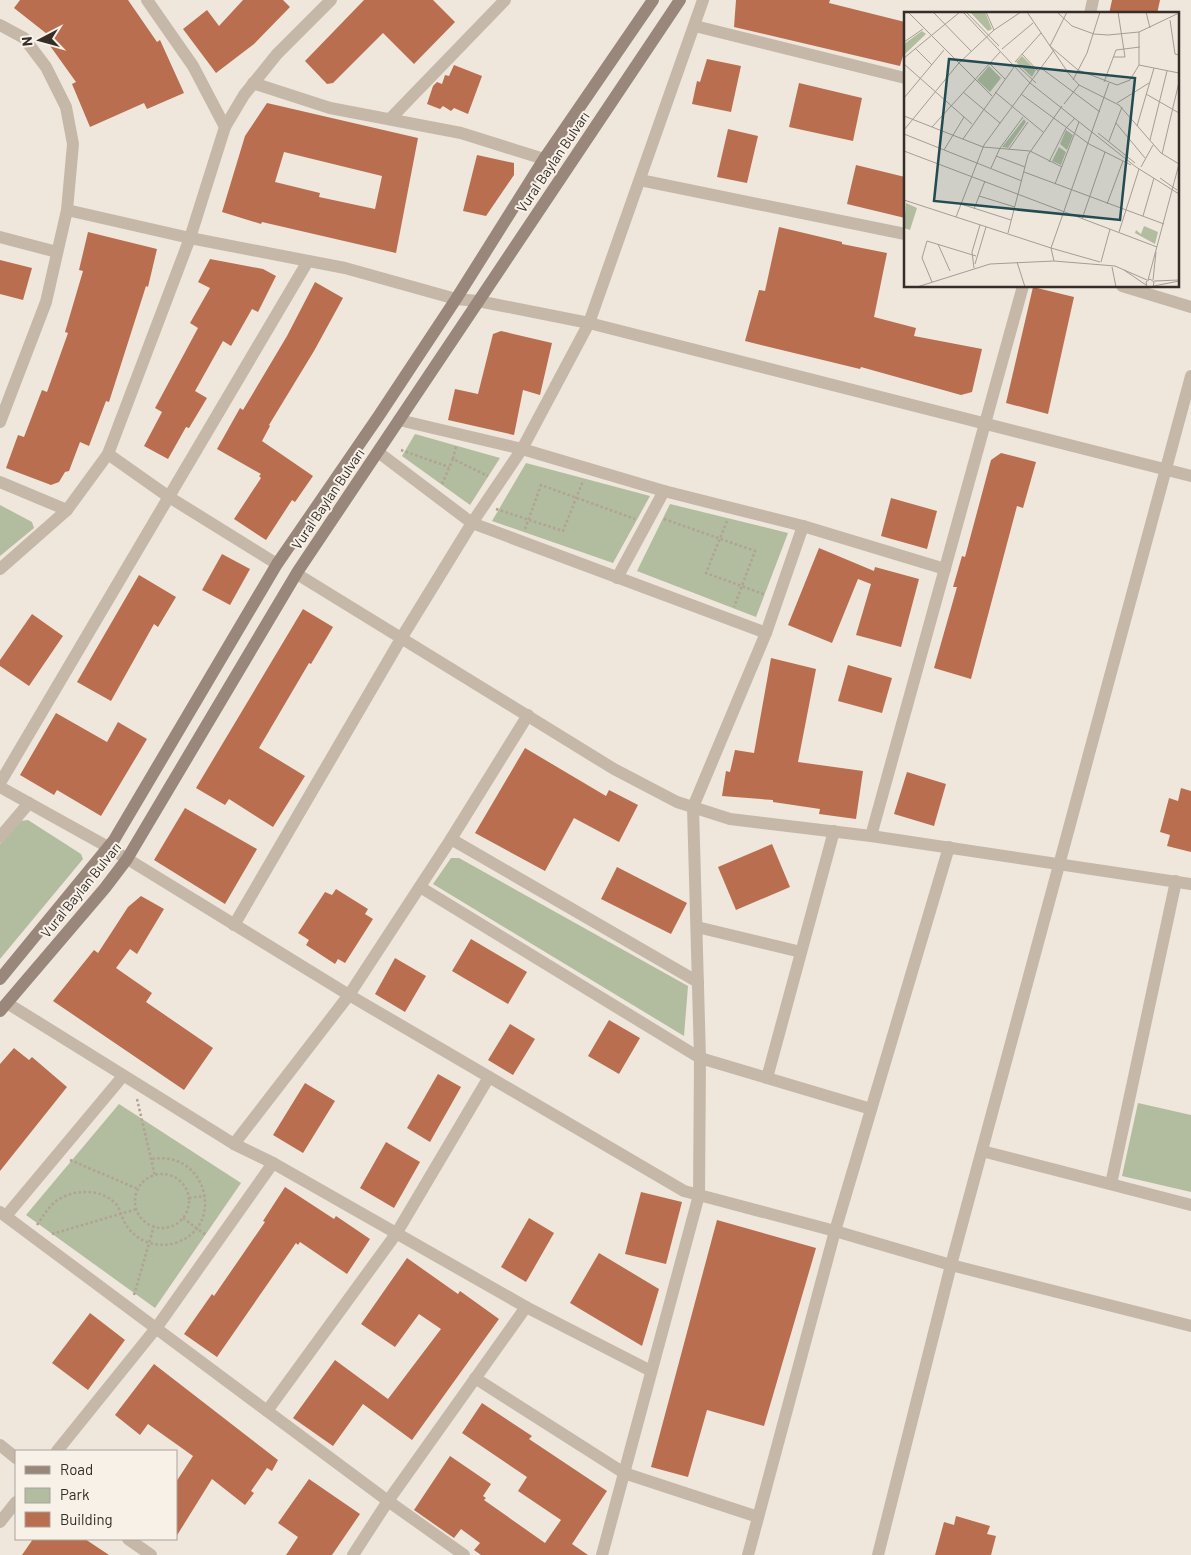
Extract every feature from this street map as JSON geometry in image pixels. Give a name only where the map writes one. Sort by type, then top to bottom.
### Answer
[{"type":"main road","name":"Vural Baylan Bulvarı","points":[[0,979],[108,847],[150,781],[277,564],[456,299],[544,159],[653,0]]},
{"type":"main road","name":"Vural Baylan Bulvarı","points":[[4,1007],[105,888],[127,859],[296,574],[680,0]]},
{"type":"street","points":[[147,0],[193,66],[224,127]]},
{"type":"street","points":[[0,569],[67,510],[108,454],[190,238],[224,127],[253,83],[277,54],[331,0]]},
{"type":"street","points":[[390,119],[504,0]]},
{"type":"street","points":[[234,925],[402,637],[472,523],[522,449],[589,323],[703,0]]},
{"type":"street","points":[[0,25],[24,38],[46,67],[66,107],[73,144],[67,210],[46,302],[0,422]]},
{"type":"street","points":[[695,26],[904,78]]},
{"type":"street","points":[[253,83],[330,108],[461,132],[544,159]]},
{"type":"street","points":[[640,180],[904,234]]},
{"type":"street","points":[[67,210],[190,238],[346,268],[456,299],[478,301],[589,323],[1191,476]]},
{"type":"street","points":[[0,237],[57,252]]},
{"type":"street","points":[[0,783],[308,261]]},
{"type":"street","points":[[871,836],[1022,288]]},
{"type":"street","points":[[1129,288],[1191,307]]},
{"type":"street","points":[[878,1555],[951,1265],[1191,376]]},
{"type":"street","points":[[398,420],[522,449],[664,491],[803,526],[945,569]]},
{"type":"street","points":[[378,452],[472,523],[766,633]]},
{"type":"street","points":[[108,454],[169,498],[277,564]]},
{"type":"street","points":[[0,482],[67,510]]},
{"type":"street","points":[[617,578],[664,491]]},
{"type":"street","points":[[602,1555],[699,1195],[700,1058],[693,807],[766,633],[803,526]]},
{"type":"street","points":[[296,574],[402,637],[614,769],[678,802],[730,819],[871,836],[1191,884]]},
{"type":"street","points":[[234,1144],[349,995],[452,839],[528,716]]},
{"type":"street","points":[[0,787],[108,847],[349,995],[684,1191],[835,1231],[951,1265],[1191,1326]]},
{"type":"street","points":[[0,836],[29,803]]},
{"type":"street","points":[[767,1078],[834,831]]},
{"type":"street","points":[[452,839],[698,982]]},
{"type":"street","points":[[748,1555],[835,1231],[949,847]]},
{"type":"street","points":[[1111,1184],[1176,881]]},
{"type":"street","points":[[420,887],[700,1058],[871,1109]]},
{"type":"street","points":[[696,927],[801,952]]},
{"type":"street","points":[[4,1007],[234,1144],[273,1163],[526,1307],[651,1372]]},
{"type":"street","points":[[267,1411],[396,1234],[489,1077]]},
{"type":"street","points":[[127,1079],[3,1214],[388,1502],[464,1555]]},
{"type":"street","points":[[982,1151],[1191,1206]]},
{"type":"street","points":[[58,1450],[157,1328],[273,1163]]},
{"type":"street","points":[[353,1555],[388,1502],[526,1307]]},
{"type":"street","points":[[475,1378],[624,1473],[758,1517]]},
{"type":"street","points":[[0,1444],[15,1457]]},
{"type":"street","points":[[0,1522],[15,1503]]},
{"type":"street","points":[[129,1540],[151,1555]]},
{"type":"path","points":[[440,487],[453,459],[456,443]]},
{"type":"path","points":[[401,450],[449,467]]},
{"type":"path","points":[[453,459],[492,478]]},
{"type":"path","points":[[495,509],[563,531],[585,476]]},
{"type":"path","points":[[523,534],[541,485],[639,520]]},
{"type":"path","points":[[729,516],[706,573],[767,595]]},
{"type":"path","points":[[661,517],[755,550],[734,608]]},
{"type":"path","points":[[127,1079],[155,1176]]},
{"type":"path","points":[[57,1154],[139,1190]]},
{"type":"path","points":[[34,1236],[51,1206],[65,1196],[74,1193],[95,1193],[115,1202],[129,1230],[140,1238],[163,1245],[174,1243],[188,1236],[196,1228],[203,1215],[205,1196],[197,1176],[184,1164],[172,1159],[151,1159]]},
{"type":"path","points":[[155,1176],[170,1176],[178,1179],[184,1185],[189,1198],[188,1210],[183,1218],[168,1228],[154,1226],[143,1220],[137,1209],[136,1203],[139,1190],[146,1180],[155,1176]]},
{"type":"path","points":[[189,1198],[205,1196]]},
{"type":"path","points":[[34,1236],[137,1209]]},
{"type":"path","points":[[183,1218],[217,1242]]},
{"type":"path","points":[[131,1308],[154,1226]]},
{"type":"green space","points":[[415,434],[500,458],[470,505],[402,456]]},
{"type":"green space","points":[[526,463],[650,496],[613,563],[492,521]]},
{"type":"green space","points":[[670,504],[788,533],[756,617],[637,571]]},
{"type":"green space","points":[[0,505],[32,522],[34,528],[0,556]]},
{"type":"green space","points":[[28,820],[81,854],[83,859],[0,959],[0,844],[20,821]]},
{"type":"green space","points":[[451,858],[459,858],[688,986],[684,1036],[433,884]]},
{"type":"green space","points":[[1138,1103],[1191,1115],[1191,1192],[1122,1176]]},
{"type":"green space","points":[[119,1104],[241,1183],[155,1308],[26,1215]]},
{"type":"building","points":[[20,0],[128,0],[157,42],[160,40],[184,93],[147,109],[144,103],[90,127],[72,84],[76,82],[43,36],[47,34],[14,8]]},
{"type":"building","points":[[243,0],[283,0],[290,7],[254,44],[216,73],[183,29],[207,10],[219,26]]},
{"type":"building","points":[[364,0],[433,0],[455,22],[414,64],[383,33],[333,83],[327,84],[305,61]]},
{"type":"building","points":[[736,0],[830,0],[829,3],[904,22],[904,52],[900,66],[734,27]]},
{"type":"building","points":[[1112,0],[1160,0],[1157,12],[1109,12]]},
{"type":"building","points":[[707,59],[741,66],[731,112],[692,104],[697,81],[700,82]]},
{"type":"building","points":[[454,65],[482,76],[468,114],[454,108],[451,111],[443,106],[440,109],[427,104],[433,86],[437,82],[442,84],[445,75],[449,76]]},
{"type":"building","points":[[799,83],[862,98],[853,141],[789,127]]},
{"type":"building","points":[[267,103],[418,138],[396,253],[262,222],[261,224],[222,212],[245,136]],"holes":[[[284,152],[382,176],[375,209],[319,197],[320,193],[275,182]]]},
{"type":"building","points":[[728,129],[758,136],[747,183],[717,177]]},
{"type":"building","points":[[477,155],[514,163],[514,175],[486,216],[463,211]]},
{"type":"building","points":[[856,165],[904,177],[904,218],[847,204]]},
{"type":"building","points":[[779,227],[842,242],[842,244],[887,253],[874,317],[916,328],[914,336],[982,349],[972,392],[961,395],[861,367],[860,369],[745,341],[759,290],[765,291]]},
{"type":"building","points":[[88,232],[157,249],[148,287],[146,286],[109,402],[106,401],[89,446],[80,442],[69,471],[65,472],[59,482],[51,485],[6,468],[18,435],[24,437],[42,390],[47,392],[68,333],[65,332],[83,271],[79,270]]},
{"type":"building","points":[[210,259],[263,269],[276,276],[258,312],[252,309],[231,346],[223,341],[195,391],[207,398],[189,428],[186,427],[168,459],[144,446],[162,412],[155,408],[198,328],[190,323],[210,288],[198,282]]},
{"type":"building","points":[[0,260],[32,268],[23,300],[0,294]]},
{"type":"building","points":[[315,282],[343,298],[314,351],[269,425],[262,441],[313,476],[295,502],[292,500],[266,540],[234,519],[261,478],[259,476],[261,474],[217,449],[240,408],[243,410],[287,336]]},
{"type":"building","points":[[1033,288],[1074,297],[1048,414],[1006,403]]},
{"type":"building","points":[[501,331],[552,343],[540,395],[523,390],[514,435],[448,420],[455,389],[478,394],[493,334]]},
{"type":"building","points":[[1001,453],[1036,462],[1023,508],[1017,506],[971,679],[934,668],[957,587],[953,587],[962,556],[965,557],[991,460]]},
{"type":"building","points":[[891,498],[937,511],[927,549],[881,536]]},
{"type":"building","points":[[819,548],[874,571],[875,567],[919,579],[901,647],[856,635],[871,584],[858,579],[832,643],[788,625]]},
{"type":"building","points":[[222,554],[250,569],[230,605],[202,590]]},
{"type":"building","points":[[139,575],[176,597],[158,627],[154,624],[111,701],[77,682]]},
{"type":"building","points":[[303,609],[333,627],[311,664],[309,663],[259,748],[305,776],[273,827],[229,799],[225,805],[196,788]]},
{"type":"building","points":[[32,614],[63,636],[29,686],[0,666],[0,660]]},
{"type":"building","points":[[771,658],[816,669],[798,762],[863,771],[856,819],[819,814],[820,809],[773,802],[773,800],[722,796],[726,771],[730,772],[735,750],[754,753]]},
{"type":"building","points":[[848,665],[892,678],[882,713],[838,701]]},
{"type":"building","points":[[56,713],[107,742],[118,722],[147,739],[101,816],[57,790],[54,795],[20,775]]},
{"type":"building","points":[[525,748],[606,796],[609,790],[638,805],[619,842],[574,818],[545,871],[475,833]]},
{"type":"building","points":[[907,772],[946,784],[934,826],[894,814]]},
{"type":"building","points":[[1181,788],[1191,791],[1191,852],[1167,846],[1170,835],[1160,832],[1169,798],[1178,801]]},
{"type":"building","points":[[185,808],[257,849],[225,904],[154,860]]},
{"type":"building","points":[[772,844],[790,887],[736,910],[718,867]]},
{"type":"building","points":[[617,867],[687,903],[671,934],[601,899]]},
{"type":"building","points":[[336,889],[368,909],[365,914],[373,919],[345,963],[338,959],[335,964],[306,945],[309,940],[298,933],[325,892],[332,895]]},
{"type":"building","points":[[141,896],[164,909],[137,954],[130,949],[116,968],[152,993],[146,1002],[213,1048],[184,1090],[53,1001],[94,950],[98,953],[128,907]]},
{"type":"building","points":[[471,939],[527,972],[508,1004],[452,971]]},
{"type":"building","points":[[395,958],[426,976],[405,1012],[375,994]]},
{"type":"building","points":[[609,1020],[640,1038],[619,1074],[588,1056]]},
{"type":"building","points":[[510,1024],[535,1039],[513,1075],[488,1060]]},
{"type":"building","points":[[14,1048],[29,1060],[32,1057],[67,1087],[0,1171],[0,1064]]},
{"type":"building","points":[[438,1074],[461,1087],[430,1142],[407,1128]]},
{"type":"building","points":[[305,1083],[335,1101],[303,1153],[273,1135]]},
{"type":"building","points":[[386,1142],[420,1162],[394,1208],[360,1188]]},
{"type":"building","points":[[285,1187],[334,1219],[336,1216],[370,1239],[347,1274],[300,1242],[298,1245],[296,1243],[217,1357],[184,1334],[212,1294],[214,1296],[265,1222],[263,1221]]},
{"type":"building","points":[[641,1192],[682,1202],[666,1264],[625,1254]]},
{"type":"building","points":[[529,1218],[554,1233],[526,1282],[501,1267]]},
{"type":"building","points":[[717,1220],[816,1248],[764,1426],[707,1410],[688,1477],[651,1467]]},
{"type":"building","points":[[599,1253],[659,1289],[642,1346],[570,1303]]},
{"type":"building","points":[[407,1258],[458,1294],[460,1291],[499,1319],[412,1440],[363,1404],[333,1446],[293,1418],[335,1360],[388,1399],[441,1329],[419,1314],[395,1347],[361,1324]]},
{"type":"building","points":[[90,1313],[125,1340],[88,1390],[52,1363]]},
{"type":"building","points":[[154,1364],[278,1460],[272,1471],[267,1468],[251,1491],[254,1493],[245,1505],[212,1479],[178,1534],[178,1479],[193,1456],[148,1424],[140,1435],[115,1415]]},
{"type":"building","points":[[482,1403],[532,1436],[529,1439],[607,1491],[572,1544],[588,1555],[481,1555],[474,1550],[480,1543],[461,1529],[454,1538],[414,1510],[450,1456],[491,1484],[483,1496],[486,1498],[484,1500],[545,1543],[561,1520],[518,1491],[527,1477],[462,1433]]},
{"type":"building","points":[[309,1479],[360,1514],[332,1555],[286,1555],[298,1537],[278,1523]]},
{"type":"building","points":[[956,1516],[990,1526],[987,1534],[996,1536],[991,1555],[935,1555],[944,1522],[954,1525]]},
{"type":"building","points":[[32,1540],[86,1540],[109,1555],[22,1555]]}]
